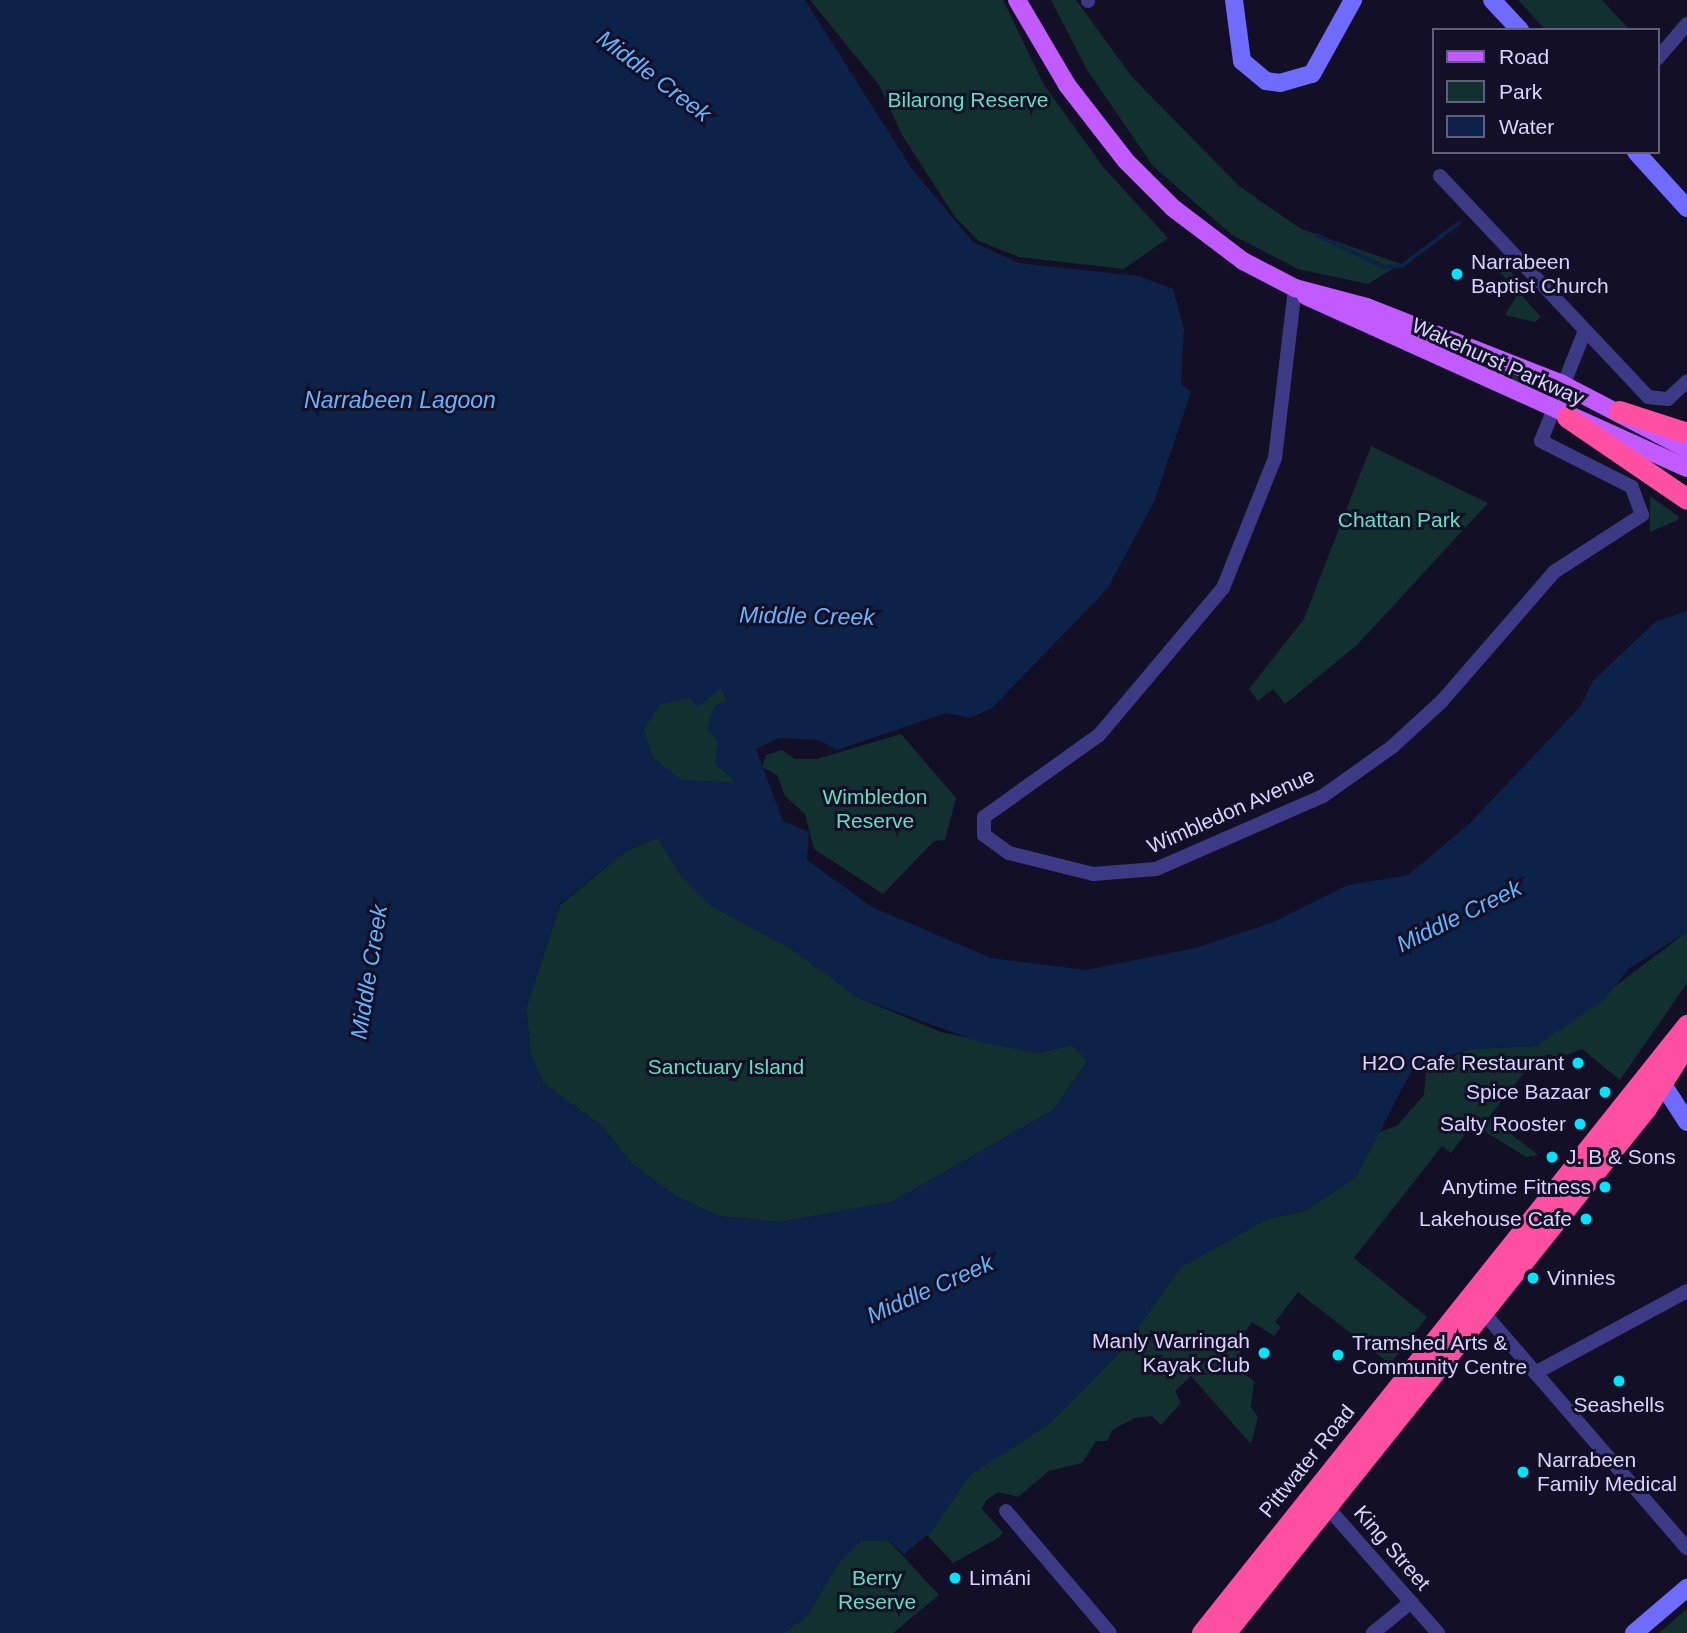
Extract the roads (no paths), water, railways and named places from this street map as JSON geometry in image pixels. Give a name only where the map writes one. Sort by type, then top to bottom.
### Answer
[{"type":"highway","points":[[1619,411],[1687,433]]},
{"type":"highway","points":[[1558,414],[1687,499]]},
{"type":"highway","name":"Pittwater Road","points":[[1225,1633],[1320,1498],[1650,1065],[1687,1025]]},
{"type":"highway","name":"Pittwater Road","points":[[1202,1633],[1483,1312],[1663,1083],[1687,1043]]},
{"type":"main road","name":"Wakehurst Parkway","points":[[1017,0],[1067,85],[1148,185],[1221,246],[1366,328],[1687,468]]},
{"type":"main road","name":"Wakehurst Parkway","points":[[1295,288],[1367,307],[1562,384],[1619,411],[1687,449]]},
{"type":"main road","points":[[1366,328],[1367,307]]},
{"type":"street","points":[[1234,0],[1242,61],[1266,81],[1280,83],[1312,74],[1353,0]]},
{"type":"street","points":[[1492,0],[1518,28]]},
{"type":"street","points":[[1659,57],[1687,24]]},
{"type":"street","points":[[1638,154],[1687,208]]},
{"type":"street","points":[[1440,176],[1584,333],[1659,403],[1687,381]]},
{"type":"street","name":"Wimbledon Avenue","points":[[1295,288],[1275,458],[1223,589],[1099,735],[984,817],[984,835],[1009,853],[1093,874],[1156,869],[1323,796],[1392,747],[1442,701],[1554,572],[1642,514],[1632,488],[1545,447],[1541,435],[1558,414],[1562,384],[1584,333]]},
{"type":"street","points":[[1650,1065],[1687,1122]]},
{"type":"street","points":[[1535,1373],[1687,1291]]},
{"type":"street","points":[[1483,1312],[1687,1548]]},
{"type":"street","name":"King Street","points":[[1320,1498],[1438,1633]]},
{"type":"street","points":[[1006,1511],[1110,1633]]},
{"type":"street","points":[[1634,1633],[1687,1588]]},
{"type":"street","points":[[1373,1633],[1411,1602]]},
{"type":"water","name":"Narrabeen Lagoon","points":[[0,0],[805,0],[912,169],[973,242],[1019,263],[1139,276],[1173,289],[1184,328],[1181,384],[1191,392],[1154,502],[1107,589],[992,708],[970,718],[946,713],[837,750],[818,740],[779,738],[756,749],[783,821],[809,832],[807,860],[872,907],[991,958],[1086,970],[1195,948],[1271,923],[1348,885],[1408,875],[1469,824],[1580,707],[1593,681],[1655,622],[1687,611],[1687,932],[1628,969],[1605,999],[1536,1046],[1469,1049],[1413,1068],[1356,1177],[1305,1211],[1267,1219],[1181,1267],[1121,1351],[1050,1423],[970,1475],[932,1531],[904,1554],[888,1540],[861,1541],[837,1565],[807,1616],[783,1633],[0,1633]],"holes":[[[721,688],[727,701],[714,706],[707,729],[718,742],[715,763],[736,783],[682,780],[653,759],[644,730],[660,704],[689,698],[698,707]],[[658,838],[681,876],[709,905],[793,950],[859,998],[982,1043],[1039,1053],[1072,1045],[1088,1062],[1053,1110],[892,1202],[781,1222],[718,1216],[674,1195],[631,1163],[603,1127],[543,1083],[531,1055],[526,1008],[560,904],[626,851]]]},
{"type":"waterway","points":[[1317,235],[1385,267],[1402,266],[1459,223]]},
{"type":"place","name":"Narrabeen Baptist Church","points":[[1457,274]]},
{"type":"place","name":"H2O Cafe Restaurant","points":[[1578,1063]]},
{"type":"place","name":"Spice Bazaar","points":[[1605,1092]]},
{"type":"place","name":"Salty Rooster","points":[[1580,1124]]},
{"type":"place","name":"J. B & Sons","points":[[1552,1157]]},
{"type":"place","name":"Anytime Fitness","points":[[1605,1187]]},
{"type":"place","name":"Lakehouse Cafe","points":[[1586,1219]]},
{"type":"place","name":"Vinnies","points":[[1533,1278]]},
{"type":"place","name":"Manly Warringah Kayak Club","points":[[1264,1353]]},
{"type":"place","name":"Tramshed Arts & Community Centre","points":[[1338,1355]]},
{"type":"place","name":"Seashells","points":[[1619,1381]]},
{"type":"place","name":"Narrabeen Family Medical","points":[[1523,1472]]},
{"type":"place","name":"Limáni","points":[[955,1578]]},
{"type":"water label","name":"Middle Creek","points":[[654,76]]},
{"type":"water label","name":"Middle Creek","points":[[807,616]]},
{"type":"water label","name":"Middle Creek","points":[[1459,916]]},
{"type":"water label","name":"Middle Creek","points":[[369,972]]},
{"type":"water label","name":"Middle Creek","points":[[930,1289]]},
{"type":"park label","name":"Bilarong Reserve","points":[[968,100]]},
{"type":"park label","name":"Chattan Park","points":[[1399,520]]},
{"type":"park label","name":"Wimbledon Reserve","points":[[875,809]]},
{"type":"park label","name":"Sanctuary Island","points":[[726,1067]]},
{"type":"park label","name":"Berry Reserve","points":[[877,1590]]}]
